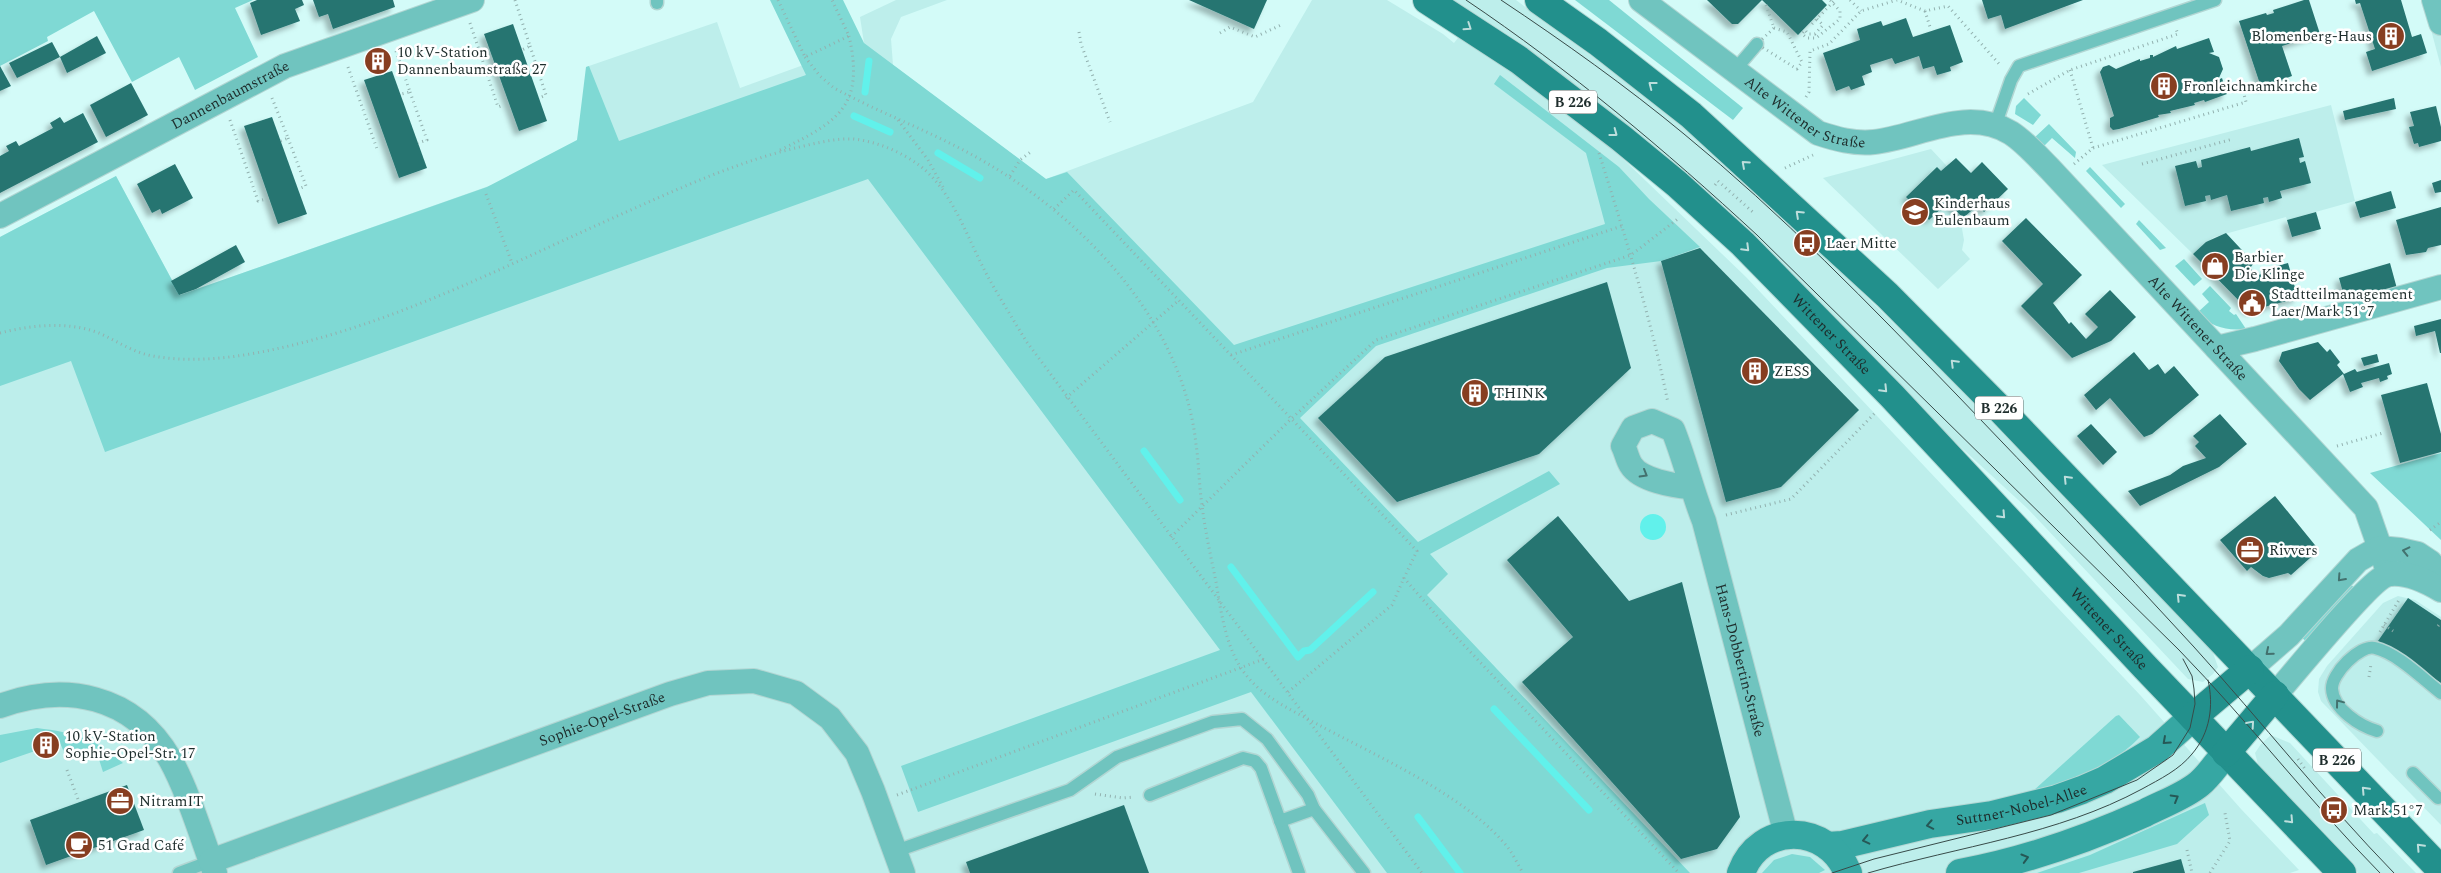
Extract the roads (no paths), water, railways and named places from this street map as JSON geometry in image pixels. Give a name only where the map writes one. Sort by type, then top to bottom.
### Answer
[{"type":"main road","name":"Wittener Straße","points":[[1428,0],[1519,60],[1621,138],[1743,244],[1892,396],[2342,873]]},
{"type":"main road","name":"B 226","points":[[1539,0],[1598,42],[1691,115],[1762,179],[1907,316],[2250,668],[2441,870]]},
{"type":"main road","points":[[2193,717],[2250,668]]},
{"type":"main road","points":[[2226,752],[2275,695]]},
{"type":"street","name":"Alte Wittener Straße","points":[[1641,0],[1818,133],[1842,141],[1872,142],[1892,139],[1959,122],[1978,121],[2010,132],[2038,156],[2366,508],[2389,574]]},
{"type":"street","points":[[2434,0],[2441,22]]},
{"type":"street","name":"Dannenbaumstraße","points":[[0,216],[263,77],[388,29],[435,6],[468,2]]},
{"type":"street","points":[[2217,348],[2441,287]]},
{"type":"street","name":"Hans-Dobbertin-Straße","points":[[1690,487],[1670,486],[1647,476],[1631,466],[1623,446],[1633,428],[1652,421],[1673,430],[1690,487],[1704,521],[1786,835]]},
{"type":"street","points":[[2250,668],[2289,635],[2358,560],[2379,548],[2418,554],[2430,562],[2441,575]]},
{"type":"street","points":[[2275,695],[2344,615],[2380,578],[2389,574],[2407,575],[2441,590]]},
{"type":"street","name":"Sophie-Opel-Straße","points":[[213,867],[670,694],[708,683],[754,681],[796,693],[830,718],[857,753],[878,802],[899,862]]},
{"type":"street","points":[[0,706],[20,699],[54,693],[76,695],[109,704],[132,717],[154,736],[170,759],[213,867]]},
{"type":"street","name":"Suttner-Nobel-Allee","points":[[1828,846],[1842,845],[1930,824],[1992,815],[2066,796],[2105,780],[2137,762],[2157,749],[2193,717]]},
{"type":"street","points":[[1960,873],[2007,864],[2053,850],[2102,832],[2168,802],[2199,784],[2226,752]]},
{"type":"street","points":[[1741,873],[1749,858],[1759,847],[1772,839],[1786,835],[1808,836],[1828,846],[1843,863],[1848,873]]},
{"type":"lane","points":[[1995,126],[2011,80],[2019,66],[2028,57],[2196,3],[2215,0]]},
{"type":"lane","points":[[1734,71],[1757,44]]},
{"type":"lane","points":[[2377,731],[2361,726],[2342,708],[2336,701],[2332,688],[2340,671],[2357,652],[2366,647],[2374,647],[2387,652],[2441,693]]},
{"type":"lane","points":[[899,862],[1070,790],[1117,757],[1213,722],[1242,719],[1267,739],[1308,794],[1314,809],[1364,873]]},
{"type":"lane","points":[[1150,794],[1243,758],[1255,760],[1261,768],[1299,873]]},
{"type":"lane","points":[[2413,773],[2440,798]]},
{"type":"lane","points":[[1280,821],[1314,809]]},
{"type":"lane","points":[[179,873],[213,867]]},
{"type":"waterway","points":[[865,92],[869,61]]},
{"type":"waterway","points":[[854,116],[890,132]]},
{"type":"waterway","points":[[938,153],[980,178]]},
{"type":"waterway","points":[[1144,451],[1180,500]]},
{"type":"waterway","points":[[1231,567],[1298,657],[1304,651],[1310,650],[1373,592]]},
{"type":"waterway","points":[[1494,709],[1589,810]]},
{"type":"waterway","points":[[1418,817],[1460,873]]},
{"type":"tram line","points":[[1466,0],[1542,54],[1616,112],[1757,235],[2179,650],[2380,873]]},
{"type":"tram line","points":[[1501,0],[1594,65],[1662,116],[1720,164],[1824,260],[1957,395],[2135,583],[2394,873]]},
{"type":"tram line","points":[[1832,873],[1874,859],[2051,815],[2137,780],[2173,755],[2190,728],[2195,704],[2194,689],[2192,676],[2183,659]]},
{"type":"tram line","points":[[1868,873],[2042,829],[2110,805],[2162,778],[2187,760],[2203,737],[2209,719],[2211,700],[2208,680]]},
{"type":"place","name":"Blomenberg-Haus","points":[[2391,36]]},
{"type":"place","name":"10 kV-Station Dannenbaumstraße 27","points":[[378,61]]},
{"type":"place","name":"Fronleichnamkirche","points":[[2164,86]]},
{"type":"place","name":"Kinderhaus Eulenbaum","points":[[1915,212]]},
{"type":"place","name":"Laer Mitte","points":[[1807,243]]},
{"type":"place","name":"Barbier Die Klinge","points":[[2215,266]]},
{"type":"place","name":"Stadtteilmanagement Laer/Mark 51°7","points":[[2252,303]]},
{"type":"place","name":"ZESS","points":[[1755,371]]},
{"type":"place","name":"THINK","points":[[1475,393]]},
{"type":"place","name":"Rivvers","points":[[2250,550]]},
{"type":"place","name":"10 kV-Station Sophie-Opel-Str. 17","points":[[46,745]]},
{"type":"place","name":"NitramIT","points":[[120,801]]},
{"type":"place","name":"Mark 51°7","points":[[2334,810]]},
{"type":"place","name":"51 Grad Café","points":[[79,845]]}]
